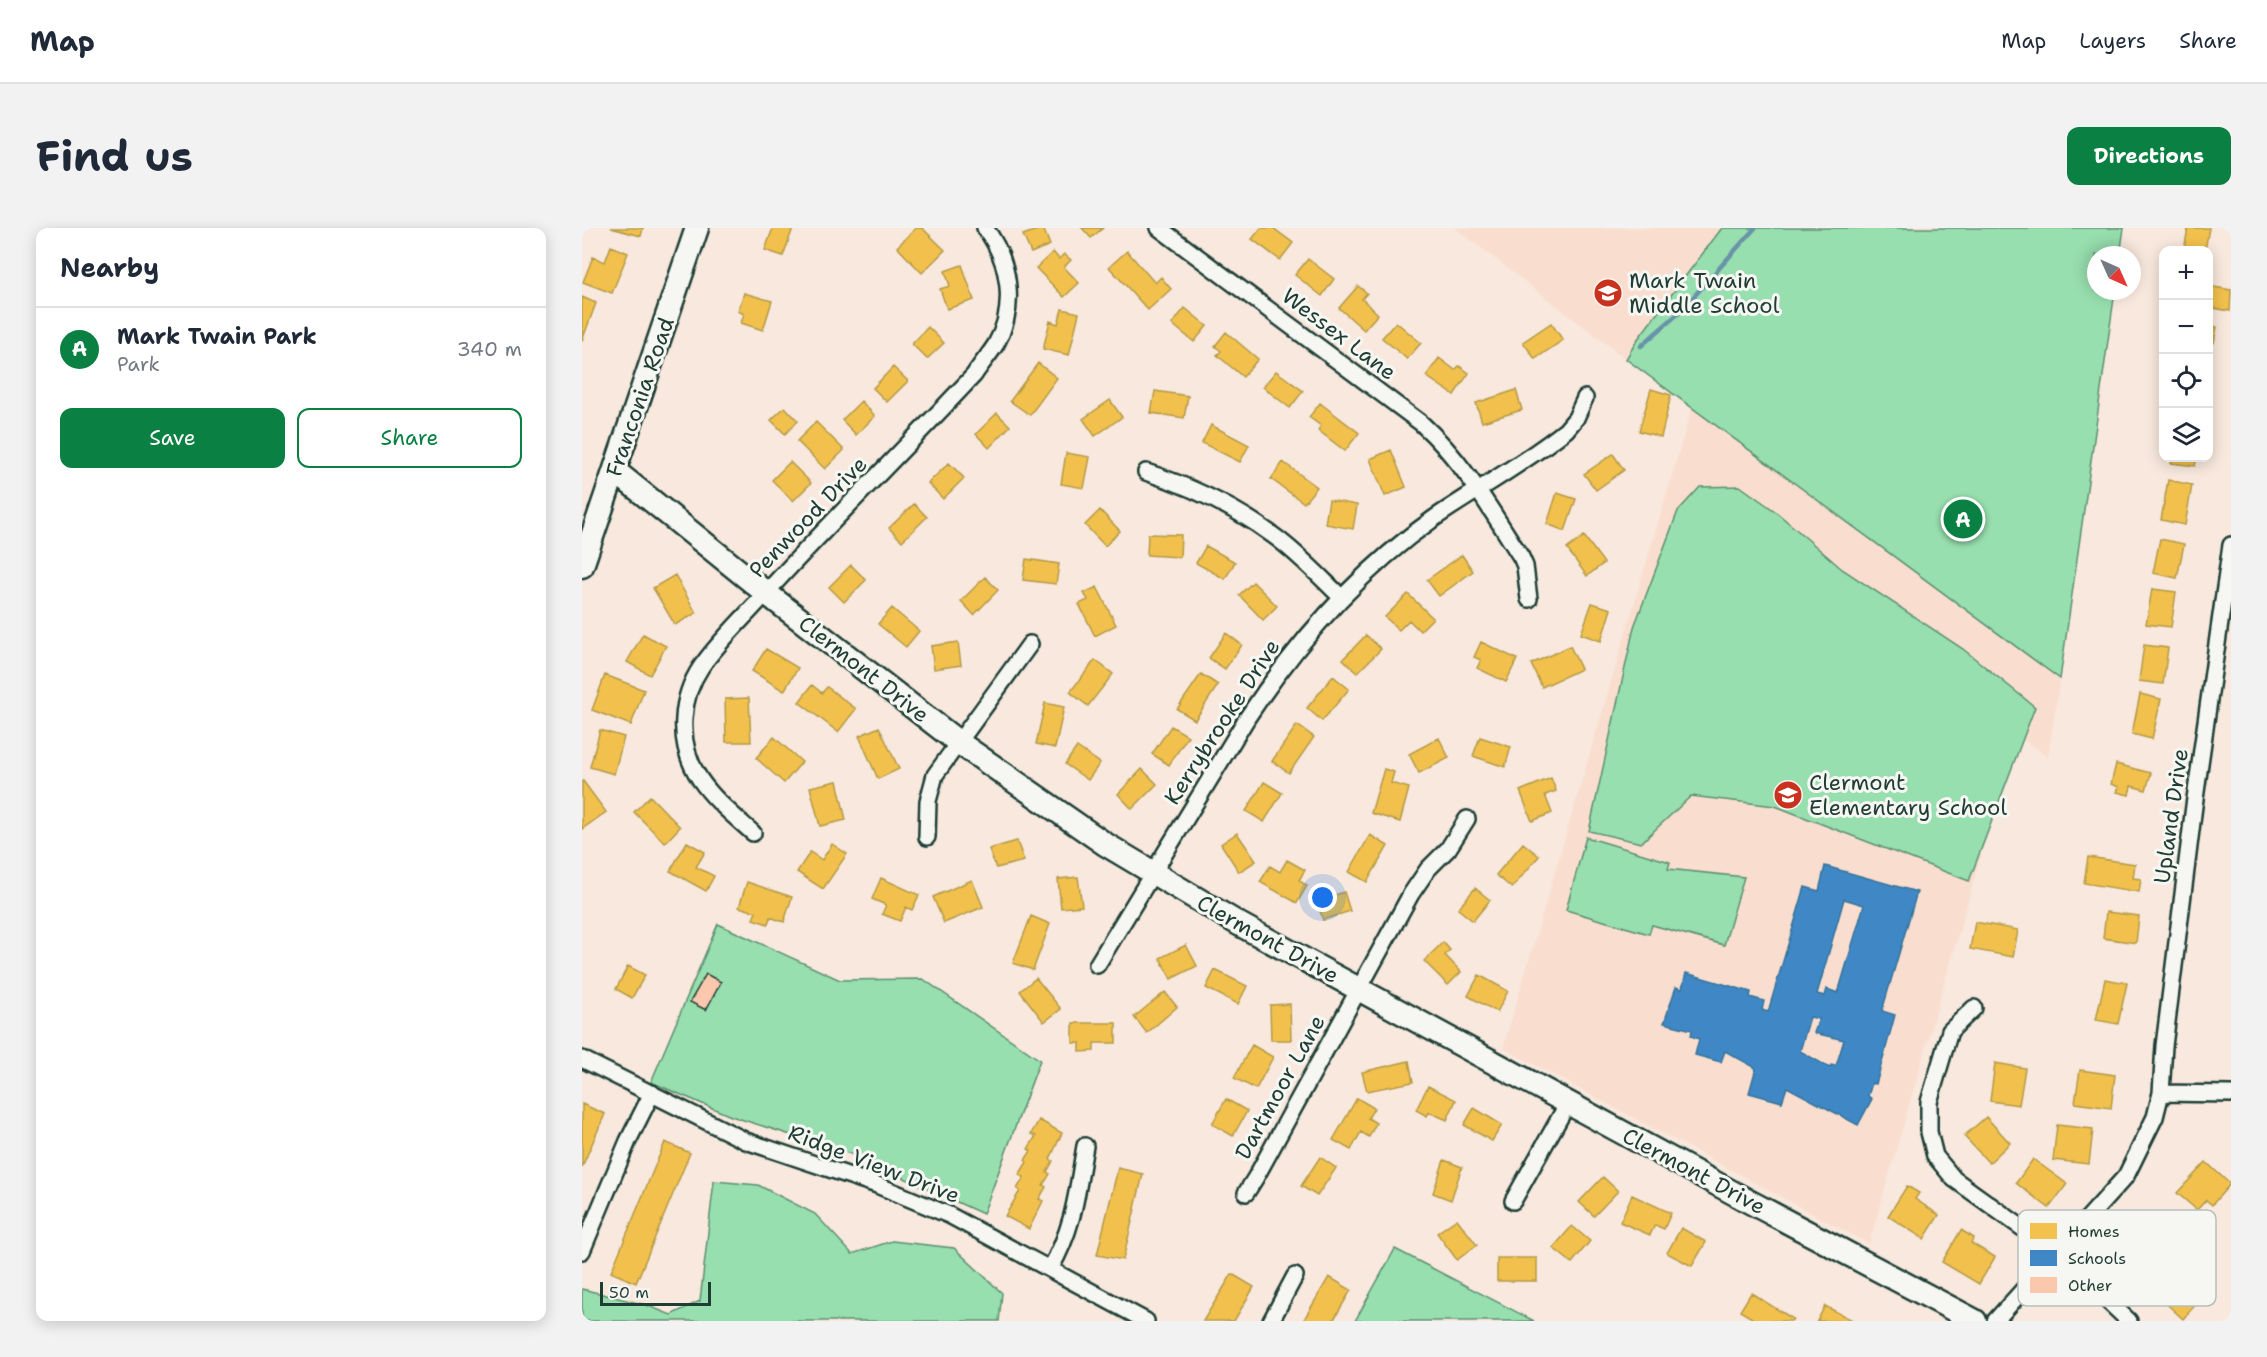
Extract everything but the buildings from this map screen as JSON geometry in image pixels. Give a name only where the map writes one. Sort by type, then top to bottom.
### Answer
[{"type":"street","name":"Franconia Road","points":[[582,566],[697,228]]},
{"type":"street","name":"Penwood Drive","points":[[753,832],[713,797],[700,780],[687,751],[684,719],[688,693],[700,668],[766,593],[967,382],[996,344],[1006,316],[1008,283],[1001,255],[985,228]]},
{"type":"street","name":"Wessex Lane","points":[[1159,228],[1421,423],[1453,455],[1521,557],[1525,566],[1529,599]]},
{"type":"street","name":"Kerrybrooke Drive","points":[[1097,965],[1267,688],[1305,638],[1370,570],[1400,544],[1566,430],[1576,418],[1585,398]]},
{"type":"street","name":"Clermont Drive","points":[[615,471],[766,593],[958,742],[1105,843],[1239,924],[1359,990],[1975,1321]]},
{"type":"street","points":[[1146,472],[1185,485],[1249,518],[1295,553],[1342,598]]},
{"type":"street","name":"Upland Drive","points":[[2096,1210],[2126,1176],[2155,1118],[2161,1093],[2164,1046],[2194,806],[2231,544]]},
{"type":"street","points":[[927,837],[926,817],[930,789],[935,775],[1030,644]]},
{"type":"street","name":"Dartmoor Lane","points":[[1246,1193],[1418,883],[1448,849],[1467,819]]},
{"type":"street","points":[[1974,1008],[1950,1031],[1929,1102],[1929,1132],[1935,1156],[1954,1179],[2018,1225]]},
{"type":"street","name":"Ridge View Drive","points":[[582,1059],[746,1141],[908,1197],[949,1215],[1146,1321]]},
{"type":"street","points":[[582,1251],[628,1141],[652,1093]]},
{"type":"street","points":[[2161,1093],[2231,1094]]},
{"type":"street","points":[[1513,1202],[1568,1103]]},
{"type":"street","points":[[1050,1269],[1061,1251],[1070,1228],[1085,1146]]},
{"type":"street","points":[[1270,1321],[1296,1276]]},
{"type":"street","name":"Upland Drive","points":[[1995,1321],[2018,1296]]},
{"type":"street","points":[[2112,1306],[2128,1321]]},
{"type":"shaded area","name":"Mark Twain Middle School","points":[[1455,228],[1724,228],[1626,359]]},
{"type":"shaded area","name":"Clermont Elementary School","points":[[1692,408],[2060,679],[2048,757],[2016,734],[1869,1244],[1503,1048]]},
{"type":"green space","points":[[1722,228],[2124,228],[2121,246],[2087,246],[2087,300],[2114,300],[2060,679],[1626,359],[1637,340]]},
{"type":"green space","points":[[1740,486],[1775,511],[1842,569],[1963,649],[2035,707],[1969,881],[1775,806],[1691,796],[1641,843],[1589,831],[1634,627],[1678,511],[1700,487]]},
{"type":"green space","points":[[1586,837],[1670,862],[1668,869],[1744,877],[1724,945],[1652,925],[1649,934],[1566,910]]},
{"type":"green space","points":[[718,924],[840,980],[923,979],[1040,1060],[983,1214],[854,1155],[731,1116],[651,1082]]},
{"type":"green space","points":[[714,1181],[758,1185],[815,1214],[852,1254],[892,1241],[954,1248],[1002,1293],[999,1321],[582,1321],[582,1289],[646,1305],[671,1315],[700,1301]]},
{"type":"green space","points":[[1395,1249],[1534,1321],[1355,1321]]},
{"type":"waterway","points":[[1641,346],[1680,312],[1755,228]]},
{"type":"place","name":"Mark Twain Middle School","points":[[1608,293]]},
{"type":"place","name":"Mark Twain Park","points":[[1963,519]]},
{"type":"place","name":"Clermont Elementary School","points":[[1788,795]]}]
